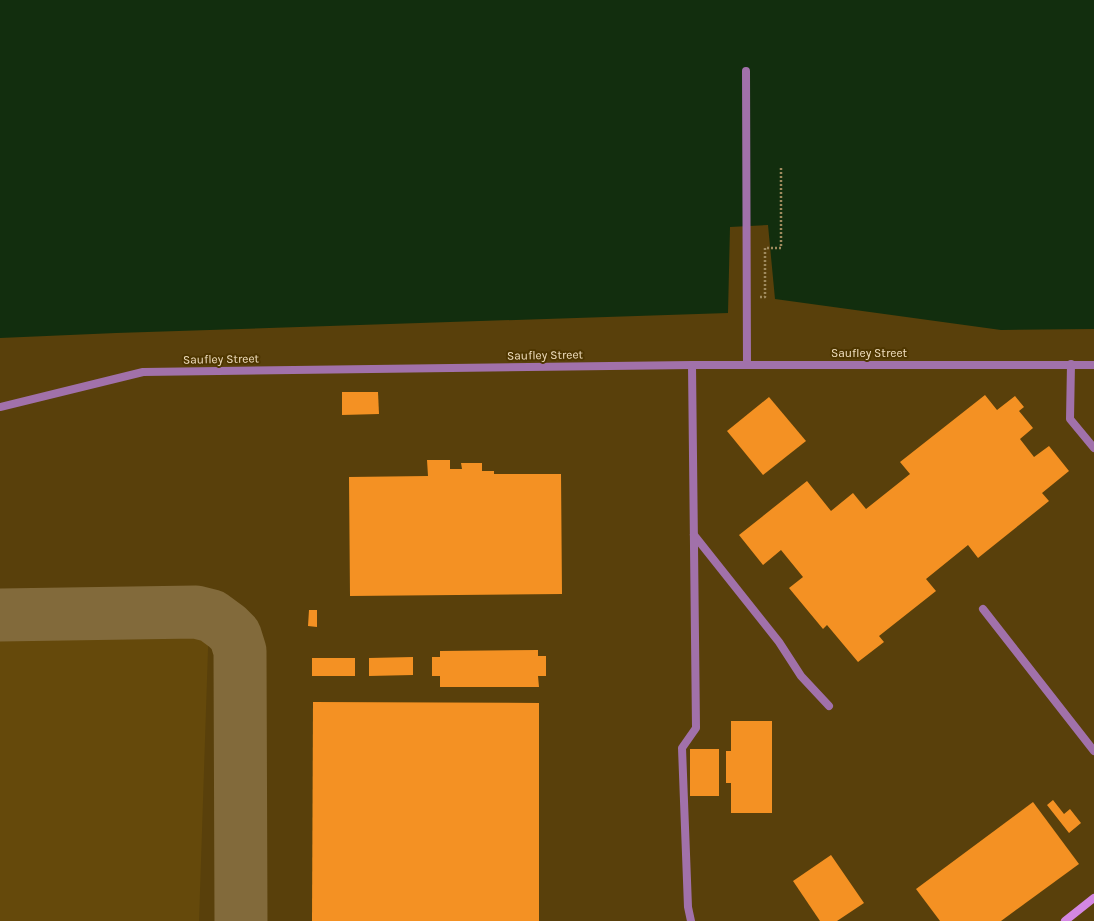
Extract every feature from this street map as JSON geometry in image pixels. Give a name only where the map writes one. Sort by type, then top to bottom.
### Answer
[{"type":"street","points":[[746,71],[747,365]]},
{"type":"street","points":[[1071,364],[1070,419],[1094,448]]},
{"type":"street","points":[[690,921],[688,907],[682,748],[696,728],[692,365]]},
{"type":"street","name":"Saufley Street","points":[[0,407],[143,372],[692,365],[1094,365]]},
{"type":"street","points":[[694,535],[779,642],[802,676],[829,706]]},
{"type":"street","points":[[983,609],[1094,751]]},
{"type":"street","points":[[1066,921],[1094,898]]},
{"type":"path","points":[[747,297],[765,297],[765,248],[781,248],[782,167]]},
{"type":"shaded area","points":[[0,0],[1094,0],[1094,329],[1001,330],[775,299],[768,225],[730,227],[728,313],[0,338]]},
{"type":"shaded area","points":[[210,588],[199,921],[0,921],[0,592]]},
{"type":"building","points":[[342,392],[378,392],[379,414],[342,415]]},
{"type":"building","points":[[985,395],[997,410],[1015,396],[1024,407],[1019,411],[1033,428],[1020,439],[1034,457],[1049,446],[1069,471],[1042,493],[1049,501],[978,558],[968,545],[926,579],[936,591],[879,636],[884,642],[858,662],[827,625],[823,629],[789,588],[803,577],[781,550],[763,565],[739,535],[807,481],[831,511],[853,493],[866,509],[910,474],[900,462]]},
{"type":"building","points":[[769,397],[806,441],[763,475],[727,431]]},
{"type":"building","points":[[427,460],[450,460],[450,469],[462,469],[461,463],[482,463],[482,471],[494,471],[494,474],[561,474],[562,594],[350,596],[349,477],[428,476]]},
{"type":"building","points":[[309,610],[317,610],[317,627],[308,626]]},
{"type":"building","points":[[538,650],[538,656],[546,656],[546,676],[538,676],[539,687],[440,687],[440,676],[432,676],[432,657],[440,657],[440,651]]},
{"type":"building","points":[[413,657],[413,675],[369,676],[369,658]]},
{"type":"building","points":[[312,658],[355,658],[355,676],[312,676]]},
{"type":"building","points":[[313,702],[539,703],[539,921],[312,921]]},
{"type":"building","points":[[731,721],[772,721],[772,813],[731,813],[731,783],[726,783],[726,751],[731,751]]},
{"type":"building","points":[[690,749],[719,749],[719,796],[690,796]]},
{"type":"building","points":[[1053,800],[1064,814],[1070,809],[1081,823],[1069,833],[1047,805]]},
{"type":"building","points":[[1033,802],[1079,864],[1001,921],[940,921],[916,889]]},
{"type":"building","points":[[831,855],[864,903],[837,921],[820,921],[793,881]]},
{"type":"taxiway","points":[[0,615],[196,612],[212,616],[235,635],[240,651],[241,921]]}]
